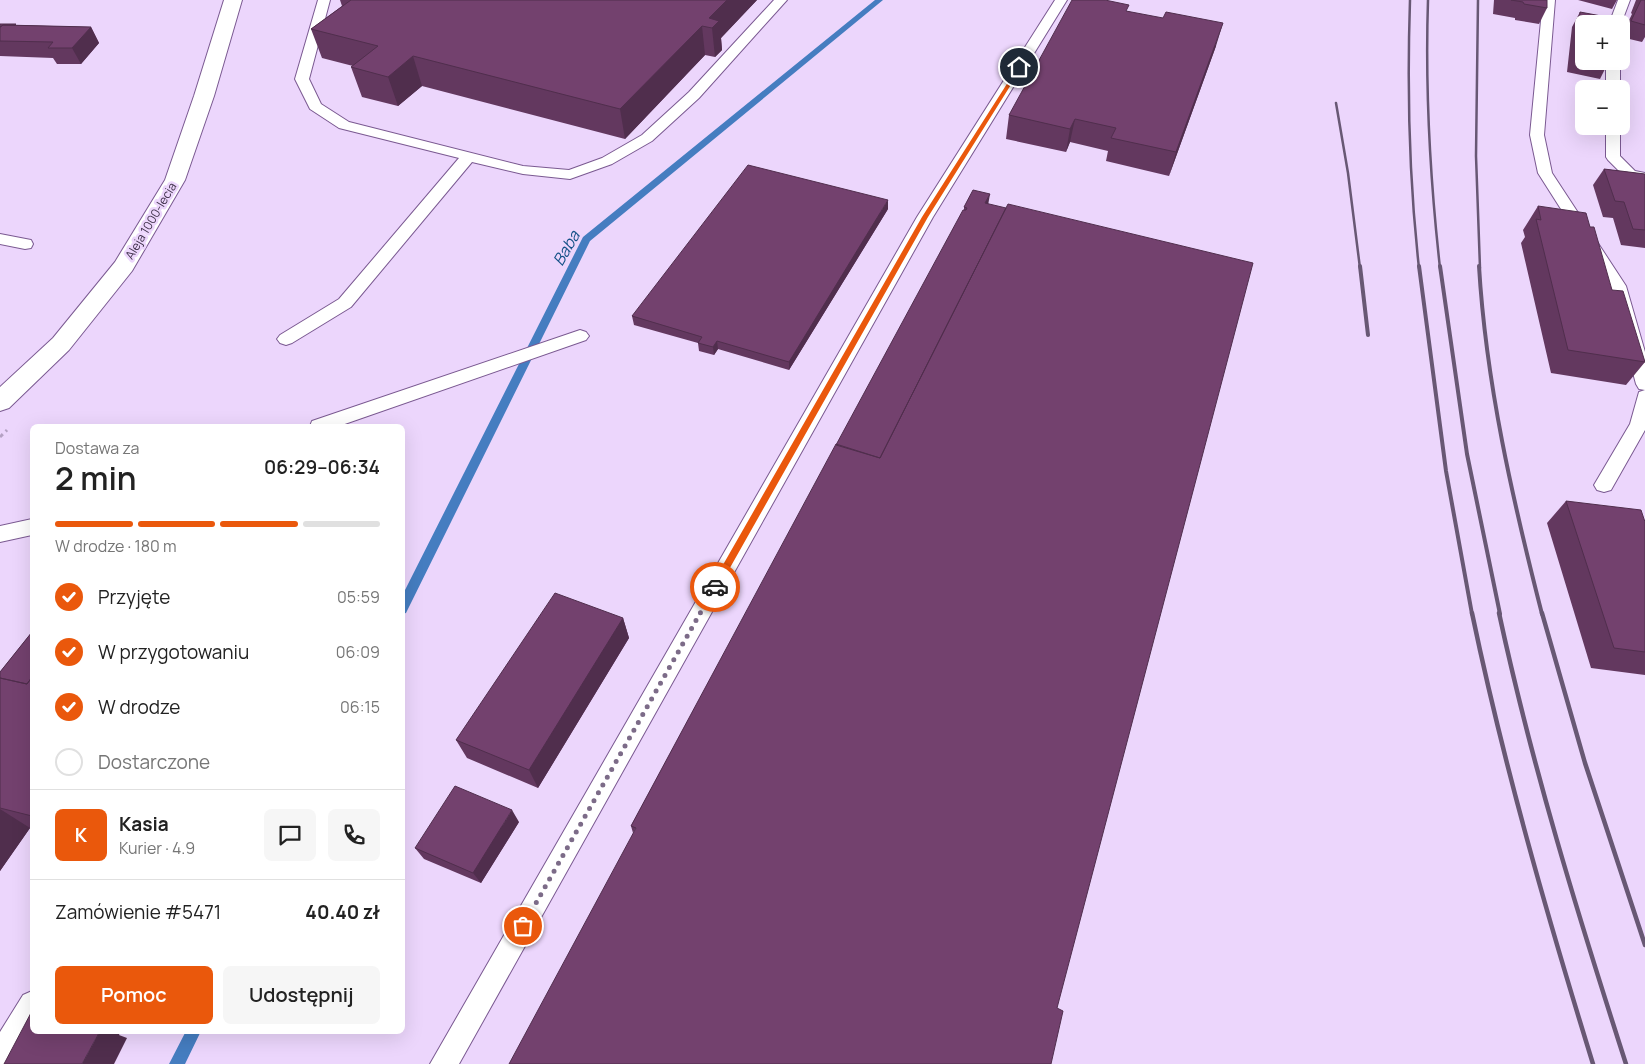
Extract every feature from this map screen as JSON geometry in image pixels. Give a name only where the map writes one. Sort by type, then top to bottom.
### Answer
[{"type":"street","name":"Aleja 1000-lecia","points":[[0,402],[61,344],[124,266],[175,180],[204,96],[233,0]]},
{"type":"lane","points":[[324,0],[302,79],[315,106],[344,125],[523,170],[570,175],[607,161],[647,138],[694,95],[781,0]]},
{"type":"lane","points":[[444,1064],[925,217],[1061,0]]},
{"type":"lane","points":[[1549,0],[1537,135],[1545,173],[1618,286],[1645,384]]},
{"type":"lane","points":[[1618,15],[1624,0]]},
{"type":"lane","points":[[1613,135],[1613,157],[1630,174],[1645,178]]},
{"type":"lane","points":[[286,339],[345,303],[469,156]]},
{"type":"lane","points":[[0,239],[25,244]]},
{"type":"lane","points":[[325,424],[580,336]]},
{"type":"lane","points":[[1604,485],[1640,424],[1645,397]]},
{"type":"lane","points":[[2,532],[30,527]]},
{"type":"lane","points":[[2,1050],[30,1007]]},
{"type":"building","points":[[351,0],[727,0],[709,18],[719,21],[712,28],[702,26],[620,109],[413,56],[388,77],[351,67],[378,46],[311,29]]},
{"type":"building","points":[[1072,0],[1105,0],[1129,5],[1126,11],[1163,18],[1166,12],[1223,23],[1176,152],[1111,138],[1116,128],[1075,119],[1070,129],[1009,115]]},
{"type":"building","points":[[1511,0],[1547,0],[1547,8],[1524,4],[1523,2]]},
{"type":"building","points":[[1641,0],[1645,0],[1645,25],[1631,21]]},
{"type":"building","points":[[1580,12],[1596,15],[1580,15]]},
{"type":"building","points":[[0,24],[16,24],[0,27]]},
{"type":"building","points":[[3,25],[91,27],[72,48],[48,48],[53,42],[0,41],[0,27]]},
{"type":"building","points":[[748,165],[888,200],[789,362],[717,341],[713,347],[698,343],[702,337],[632,316]]},
{"type":"building","points":[[1604,169],[1645,174],[1645,230],[1633,229],[1624,202],[1615,201]]},
{"type":"building","points":[[973,190],[990,194],[985,203],[1006,208],[880,458],[836,445],[963,210],[966,210],[967,208],[964,207]]},
{"type":"building","points":[[1008,204],[1253,263],[1057,1008],[1063,1011],[1051,1064],[509,1064],[636,828],[631,826],[836,444],[880,458]]},
{"type":"building","points":[[1538,206],[1586,213],[1590,227],[1594,227],[1612,290],[1623,291],[1645,362],[1568,350],[1536,219],[1541,220]]},
{"type":"building","points":[[1566,501],[1641,510],[1645,522],[1645,652],[1614,648]]},
{"type":"building","points":[[555,593],[623,618],[529,770],[456,740]]},
{"type":"building","points":[[30,634],[30,680],[27,684],[0,678],[0,672]]},
{"type":"building","points":[[0,678],[27,684],[30,680],[30,816],[0,808]]},
{"type":"building","points":[[455,786],[512,810],[473,873],[415,848]]},
{"type":"building","points":[[30,1015],[30,1034],[98,1034],[82,1064],[4,1064]]},
{"type":"waterway","name":"Baba","points":[[405,603],[586,239],[879,0]]},
{"type":"waterway","name":"Baba","points":[[177,1064],[192,1034]]},
{"type":"railway","points":[[1410,0],[1410,134],[1419,268]]},
{"type":"railway","points":[[1428,0],[1429,134],[1440,268]]},
{"type":"railway","points":[[1478,0],[1476,156],[1480,268]]},
{"type":"railway","points":[[1336,103],[1348,173],[1360,268]]},
{"type":"railway","points":[[1360,266],[1368,335]]},
{"type":"railway","points":[[1419,266],[1446,471],[1472,614]]},
{"type":"railway","points":[[1440,266],[1467,454],[1500,614]]},
{"type":"railway","points":[[1479,266],[1494,398],[1511,485],[1542,614]]},
{"type":"railway","points":[[1472,613],[1484,670],[1527,840],[1593,1064]]},
{"type":"railway","points":[[1499,613],[1541,784],[1626,1064]]},
{"type":"railway","points":[[1542,613],[1585,763],[1645,945]]},
{"type":"way so far","points":[[523,926],[715,587]]},
{"type":"route","points":[[715,587],[925,217],[1019,67]]}]
